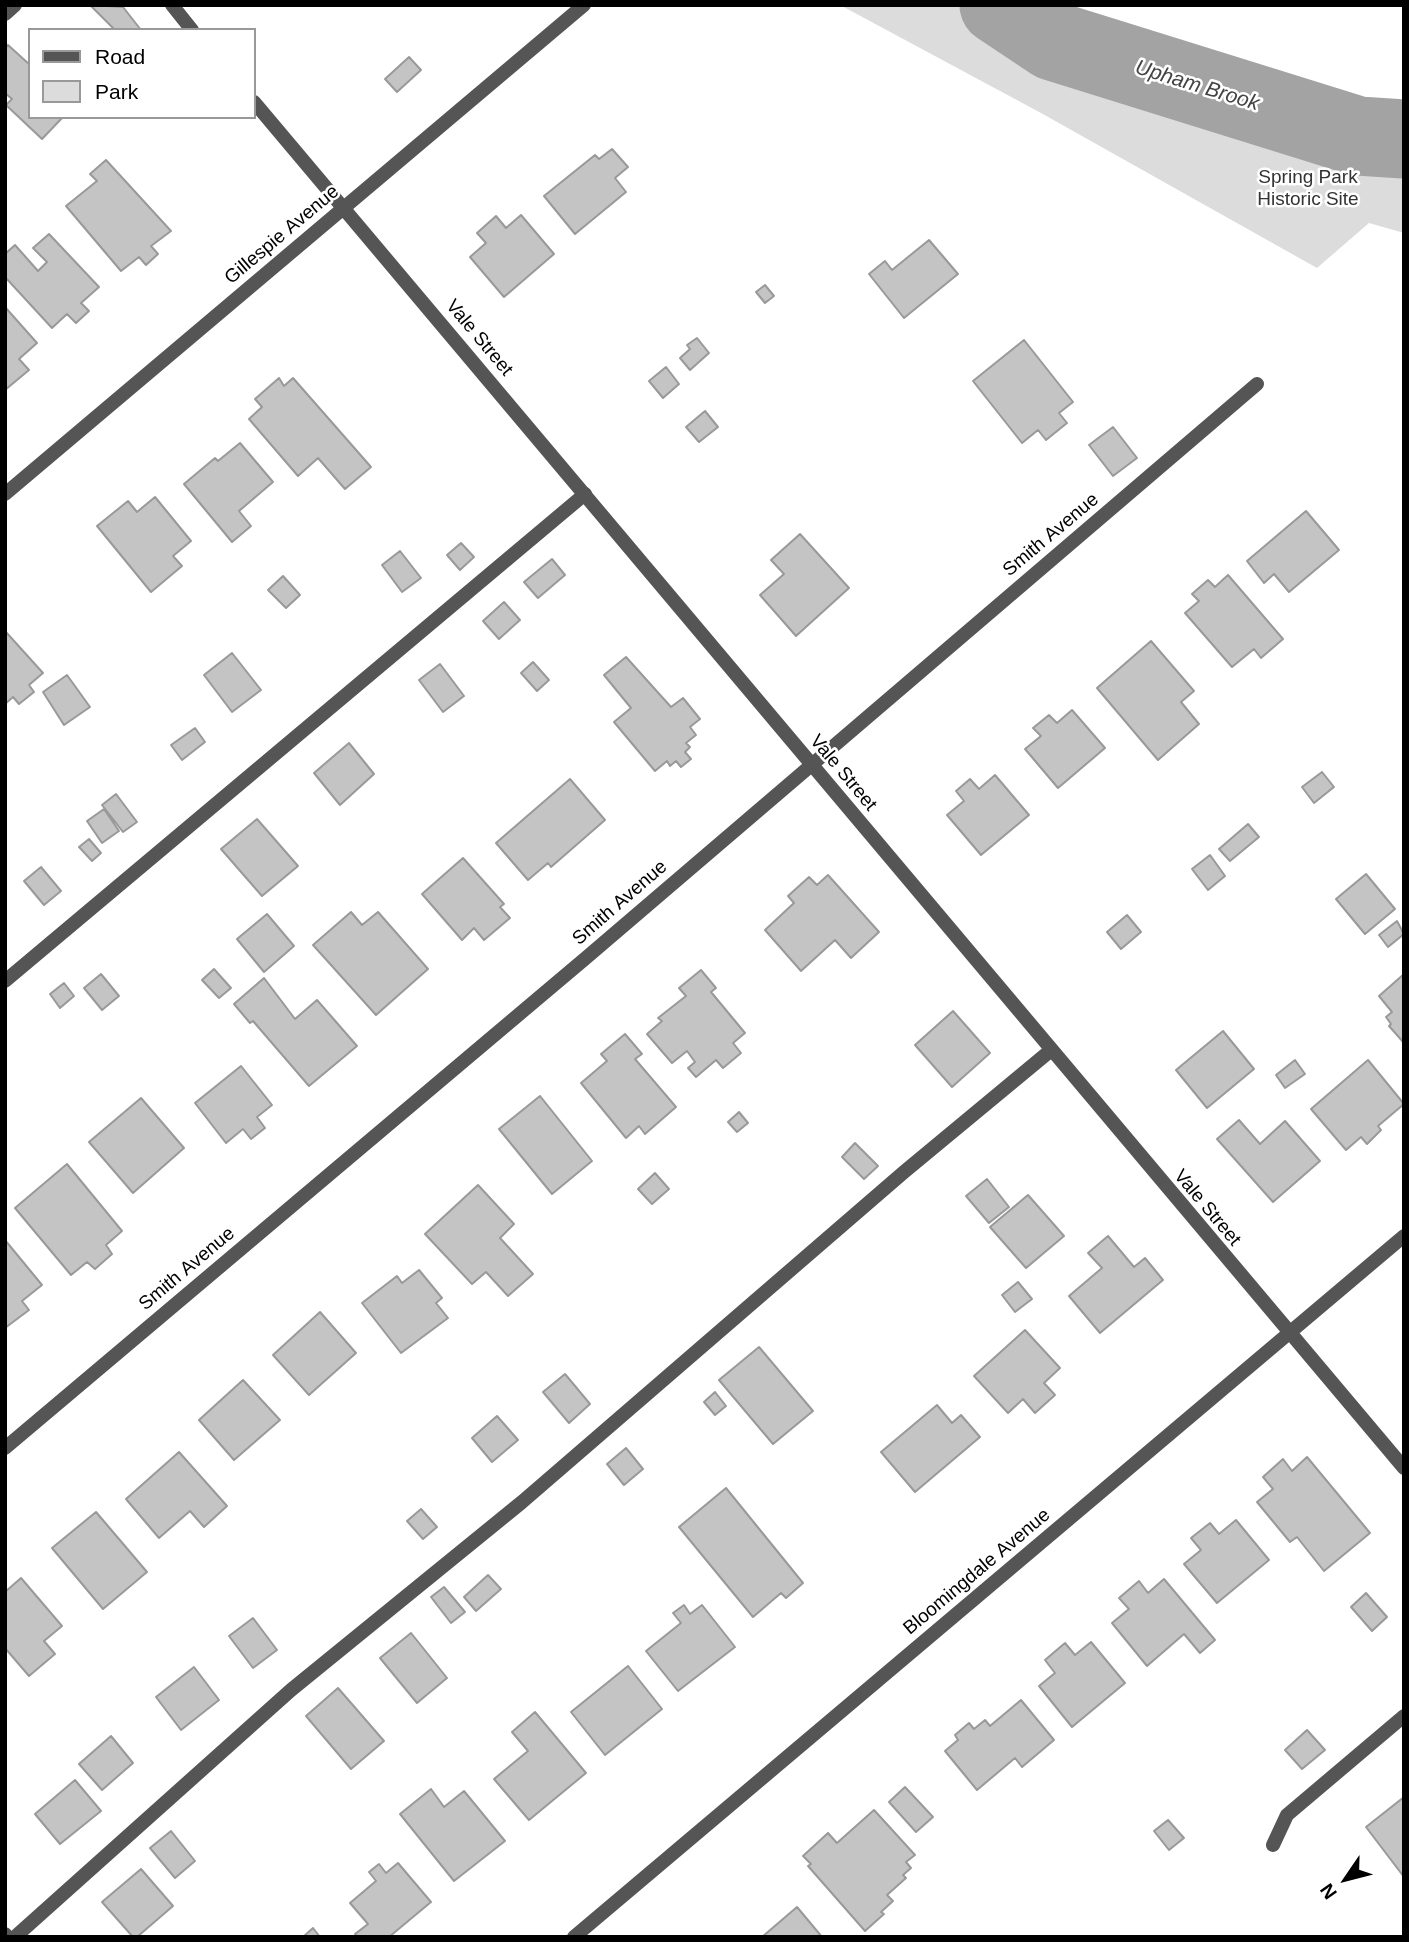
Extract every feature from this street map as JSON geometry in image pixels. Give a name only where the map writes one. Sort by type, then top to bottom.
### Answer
[{"type":"street","points":[[5,15],[15,5]]},
{"type":"street","points":[[172,5],[190,28]]},
{"type":"street","name":"Gillespie Avenue","points":[[5,494],[584,5]]},
{"type":"street","name":"Vale Street","points":[[256,104],[1289,1335],[1404,1468]]},
{"type":"street","name":"Smith Avenue","points":[[5,1448],[1257,384]]},
{"type":"street","points":[[5,981],[585,494]]},
{"type":"street","points":[[15,1937],[292,1690],[522,1502],[894,1181],[1050,1051]]},
{"type":"street","name":"Bloomingdale Avenue","points":[[574,1937],[1404,1236]]},
{"type":"street","points":[[1273,1845],[1287,1815],[1404,1716]]},
{"type":"green space","name":"Spring Park Historic Site","points":[[840,5],[1035,5],[1127,88],[1252,110],[1354,133],[1404,133],[1404,233],[1369,223],[1317,268],[1041,113]]},
{"type":"building","points":[[90,5],[123,7],[139,28],[113,28]]},
{"type":"building","points":[[8,45],[28,63],[28,119],[61,119],[42,139],[6,105],[12,99],[5,93],[5,48]]},
{"type":"building","points":[[409,57],[421,70],[397,92],[385,79]]},
{"type":"building","points":[[612,149],[628,167],[615,178],[626,192],[575,234],[544,196],[595,155],[599,159]]},
{"type":"building","points":[[106,160],[171,231],[151,246],[158,254],[146,265],[139,257],[121,271],[66,206],[97,181],[90,174]]},
{"type":"building","points":[[521,215],[554,254],[504,297],[470,257],[486,243],[477,233],[496,216],[506,228]]},
{"type":"building","points":[[49,234],[99,287],[81,303],[89,311],[76,323],[67,314],[52,328],[5,277],[5,254],[15,245],[38,271],[47,262],[33,248]]},
{"type":"building","points":[[929,240],[958,274],[904,318],[869,274],[885,261],[892,270]]},
{"type":"building","points":[[765,285],[774,296],[765,303],[756,292]]},
{"type":"building","points":[[5,307],[37,343],[19,359],[29,370],[5,390]]},
{"type":"building","points":[[697,338],[709,353],[690,370],[680,358],[690,349],[687,345]]},
{"type":"building","points":[[1024,340],[1073,402],[1059,413],[1067,423],[1046,440],[1038,430],[1022,443],[973,381]]},
{"type":"building","points":[[666,367],[679,384],[663,398],[649,381]]},
{"type":"building","points":[[279,378],[284,386],[293,378],[371,467],[345,489],[318,458],[298,476],[249,419],[262,407],[255,399]]},
{"type":"building","points":[[705,411],[718,427],[699,442],[686,427]]},
{"type":"building","points":[[1113,427],[1137,458],[1113,476],[1089,445]]},
{"type":"building","points":[[240,443],[273,482],[239,511],[251,526],[232,542],[184,484],[215,458],[218,461]]},
{"type":"building","points":[[155,497],[191,541],[173,556],[182,566],[151,592],[97,526],[128,501],[137,512]]},
{"type":"building","points":[[1306,511],[1339,550],[1289,592],[1274,574],[1264,583],[1247,561]]},
{"type":"building","points":[[800,534],[849,588],[796,636],[760,595],[784,574],[771,560]]},
{"type":"building","points":[[461,543],[474,557],[460,570],[447,555]]},
{"type":"building","points":[[400,551],[421,578],[402,592],[382,565]]},
{"type":"building","points":[[552,559],[565,575],[538,598],[524,582]]},
{"type":"building","points":[[1228,575],[1283,639],[1261,658],[1254,649],[1232,667],[1185,613],[1199,601],[1192,594],[1208,580],[1215,587]]},
{"type":"building","points":[[283,576],[300,595],[286,608],[268,590]]},
{"type":"building","points":[[504,602],[520,620],[499,639],[483,621]]},
{"type":"building","points":[[5,631],[43,673],[29,685],[34,692],[19,704],[13,697],[5,704]]},
{"type":"building","points":[[1151,641],[1194,691],[1181,702],[1199,724],[1158,760],[1097,688]]},
{"type":"building","points":[[232,653],[261,690],[232,712],[204,675]]},
{"type":"building","points":[[626,657],[671,707],[683,698],[700,719],[690,727],[696,735],[686,743],[690,747],[685,752],[691,759],[681,767],[676,761],[670,766],[667,761],[655,771],[614,722],[631,708],[604,675]]},
{"type":"building","points":[[533,662],[549,680],[537,691],[521,673]]},
{"type":"building","points":[[440,664],[464,696],[443,712],[419,680]]},
{"type":"building","points":[[67,675],[90,707],[64,725],[43,692]]},
{"type":"building","points":[[1072,710],[1105,748],[1058,788],[1025,749],[1041,736],[1033,728],[1049,715],[1057,723]]},
{"type":"building","points":[[195,728],[205,742],[182,760],[171,745]]},
{"type":"building","points":[[349,743],[374,774],[340,805],[314,773]]},
{"type":"building","points":[[1322,772],[1334,787],[1314,803],[1302,787]]},
{"type":"building","points":[[995,775],[1029,815],[981,855],[947,815],[964,801],[956,791],[970,779],[979,789]]},
{"type":"building","points":[[570,779],[605,820],[551,867],[548,863],[528,880],[496,843]]},
{"type":"building","points":[[116,794],[137,822],[123,832],[102,805]]},
{"type":"building","points":[[104,809],[119,831],[102,843],[87,821]]},
{"type":"building","points":[[257,819],[298,866],[262,896],[221,849]]},
{"type":"building","points":[[1248,824],[1259,837],[1230,861],[1219,849]]},
{"type":"building","points":[[89,839],[101,853],[92,861],[79,847]]},
{"type":"building","points":[[1210,855],[1225,876],[1208,890],[1192,869]]},
{"type":"building","points":[[463,858],[504,904],[500,907],[510,918],[484,940],[474,928],[462,940],[422,894]]},
{"type":"building","points":[[41,867],[61,891],[44,905],[24,881]]},
{"type":"building","points":[[1366,874],[1395,909],[1365,934],[1336,899]]},
{"type":"building","points":[[828,875],[879,932],[851,958],[835,940],[801,971],[765,930],[794,903],[788,896],[809,877],[817,885]]},
{"type":"building","points":[[351,912],[362,925],[378,912],[428,969],[376,1015],[313,945]]},
{"type":"building","points":[[267,914],[294,946],[264,972],[237,939]]},
{"type":"building","points":[[1127,915],[1141,932],[1121,949],[1107,932]]},
{"type":"building","points":[[1397,921],[1404,934],[1388,947],[1379,935]]},
{"type":"building","points":[[214,969],[231,988],[219,998],[202,980]]},
{"type":"building","points":[[701,970],[716,988],[711,992],[745,1033],[733,1043],[741,1053],[723,1068],[716,1060],[696,1077],[688,1068],[695,1062],[687,1051],[672,1063],[647,1034],[662,1021],[658,1018],[686,996],[679,988]]},
{"type":"building","points":[[101,974],[119,996],[102,1010],[84,988]]},
{"type":"building","points":[[1404,974],[1404,1043],[1389,1026],[1391,1024],[1386,1017],[1392,1012],[1379,996]]},
{"type":"building","points":[[264,978],[295,1019],[317,1000],[357,1046],[309,1086],[253,1021],[250,1023],[234,1004]]},
{"type":"building","points":[[64,983],[74,996],[60,1008],[50,994]]},
{"type":"building","points":[[953,1011],[990,1053],[952,1087],[915,1045]]},
{"type":"building","points":[[1223,1031],[1254,1069],[1207,1108],[1176,1070]]},
{"type":"building","points":[[625,1034],[642,1054],[635,1059],[676,1107],[645,1134],[639,1126],[626,1138],[581,1083],[607,1061],[601,1054]]},
{"type":"building","points":[[1295,1060],[1305,1074],[1285,1088],[1276,1075]]},
{"type":"building","points":[[1368,1060],[1404,1104],[1378,1126],[1381,1130],[1367,1144],[1361,1137],[1346,1150],[1311,1109]]},
{"type":"building","points":[[241,1066],[272,1105],[257,1117],[265,1128],[251,1139],[243,1129],[226,1143],[195,1103]]},
{"type":"building","points":[[540,1096],[592,1161],[552,1194],[499,1129]]},
{"type":"building","points":[[141,1098],[184,1148],[133,1193],[89,1142]]},
{"type":"building","points":[[739,1112],[748,1123],[737,1132],[728,1122]]},
{"type":"building","points":[[1239,1120],[1260,1144],[1285,1121],[1320,1161],[1273,1202],[1217,1139]]},
{"type":"building","points":[[855,1143],[878,1166],[864,1179],[842,1157]]},
{"type":"building","points":[[67,1164],[122,1231],[106,1245],[112,1254],[95,1269],[87,1262],[71,1275],[15,1208]]},
{"type":"building","points":[[655,1173],[669,1189],[652,1204],[638,1189]]},
{"type":"building","points":[[987,1179],[1009,1207],[989,1223],[966,1196]]},
{"type":"building","points":[[478,1185],[514,1224],[500,1238],[533,1274],[508,1296],[486,1272],[472,1284],[425,1234]]},
{"type":"building","points":[[1028,1195],[1064,1236],[1026,1268],[990,1227]]},
{"type":"building","points":[[1108,1236],[1134,1267],[1145,1258],[1163,1280],[1100,1333],[1069,1296],[1102,1268],[1088,1253]]},
{"type":"building","points":[[5,1240],[42,1285],[22,1301],[29,1310],[5,1328]]},
{"type":"building","points":[[419,1270],[442,1298],[436,1303],[448,1318],[401,1353],[362,1303],[397,1276],[402,1283]]},
{"type":"building","points":[[1018,1282],[1032,1299],[1015,1312],[1002,1295]]},
{"type":"building","points":[[320,1312],[356,1353],[309,1395],[273,1355]]},
{"type":"building","points":[[1025,1330],[1060,1368],[1044,1383],[1055,1395],[1035,1413],[1023,1399],[1008,1413],[974,1376]]},
{"type":"building","points":[[759,1347],[813,1411],[773,1444],[719,1380]]},
{"type":"building","points":[[565,1374],[590,1404],[569,1423],[543,1392]]},
{"type":"building","points":[[243,1380],[280,1420],[234,1460],[199,1420]]},
{"type":"building","points":[[715,1392],[726,1406],[715,1415],[704,1402]]},
{"type":"building","points":[[937,1405],[952,1423],[961,1415],[980,1437],[915,1492],[881,1452]]},
{"type":"building","points":[[497,1416],[518,1440],[492,1462],[472,1438]]},
{"type":"building","points":[[626,1448],[643,1469],[624,1485],[607,1464]]},
{"type":"building","points":[[179,1452],[227,1506],[204,1527],[190,1511],[159,1538],[126,1499]]},
{"type":"building","points":[[1307,1457],[1370,1533],[1324,1571],[1297,1537],[1290,1542],[1257,1502],[1273,1489],[1263,1477],[1283,1459],[1292,1471]]},
{"type":"building","points":[[726,1488],[803,1583],[786,1598],[781,1593],[753,1617],[679,1527]]},
{"type":"building","points":[[421,1509],[437,1527],[423,1539],[407,1521]]},
{"type":"building","points":[[96,1512],[147,1572],[103,1609],[52,1548]]},
{"type":"building","points":[[1236,1520],[1269,1560],[1217,1603],[1184,1564],[1201,1550],[1191,1538],[1210,1523],[1219,1534]]},
{"type":"building","points":[[488,1575],[501,1589],[476,1611],[464,1597]]},
{"type":"building","points":[[21,1578],[62,1626],[44,1641],[55,1654],[29,1676],[5,1648],[5,1592]]},
{"type":"building","points":[[1164,1579],[1215,1640],[1200,1653],[1184,1634],[1147,1666],[1112,1623],[1129,1609],[1119,1598],[1139,1581],[1148,1593]]},
{"type":"building","points":[[444,1587],[465,1612],[451,1623],[431,1597]]},
{"type":"building","points":[[1366,1593],[1387,1617],[1372,1631],[1351,1607]]},
{"type":"building","points":[[684,1605],[690,1614],[702,1605],[735,1647],[678,1691],[646,1651],[681,1623],[673,1613]]},
{"type":"building","points":[[253,1618],[277,1650],[253,1668],[229,1636]]},
{"type":"building","points":[[411,1633],[447,1678],[417,1703],[380,1658]]},
{"type":"building","points":[[1091,1642],[1125,1683],[1072,1727],[1039,1686],[1055,1673],[1045,1660],[1065,1643],[1075,1655]]},
{"type":"building","points":[[628,1666],[662,1709],[605,1755],[571,1712]]},
{"type":"building","points":[[194,1667],[219,1700],[181,1730],[156,1697]]},
{"type":"building","points":[[338,1688],[384,1741],[351,1769],[306,1716]]},
{"type":"building","points":[[1021,1700],[1054,1740],[1022,1767],[1015,1758],[977,1790],[945,1751],[958,1740],[955,1735],[969,1723],[974,1729],[985,1720],[990,1726]]},
{"type":"building","points":[[535,1712],[586,1773],[529,1820],[494,1779],[528,1751],[512,1732]]},
{"type":"building","points":[[1307,1730],[1325,1750],[1302,1769],[1285,1750]]},
{"type":"building","points":[[111,1736],[133,1763],[102,1790],[79,1764]]},
{"type":"building","points":[[75,1780],[101,1811],[60,1844],[35,1814]]},
{"type":"building","points":[[905,1787],[933,1817],[916,1832],[889,1802]]},
{"type":"building","points":[[431,1789],[444,1807],[464,1791],[505,1841],[454,1881],[400,1814]]},
{"type":"building","points":[[1404,1797],[1404,1877],[1366,1827]]},
{"type":"building","points":[[874,1810],[915,1855],[906,1862],[911,1868],[903,1875],[906,1878],[887,1895],[893,1901],[881,1912],[884,1914],[865,1931],[808,1866],[811,1864],[803,1856],[828,1833],[837,1843]]},
{"type":"building","points":[[1168,1820],[1184,1838],[1169,1850],[1154,1831]]},
{"type":"building","points":[[171,1831],[195,1861],[175,1878],[150,1848]]},
{"type":"building","points":[[398,1863],[431,1902],[389,1937],[358,1937],[355,1934],[368,1924],[350,1903],[376,1881],[369,1872],[379,1864],[386,1873]]},
{"type":"building","points":[[141,1869],[173,1906],[137,1937],[133,1937],[102,1902]]},
{"type":"building","points":[[797,1907],[822,1937],[762,1937]]},
{"type":"building","points":[[313,1928],[320,1937],[303,1937]]},
{"type":"waterway","name":"Upham Brook","points":[[999,5],[1053,41],[1358,136],[1404,139]]}]
